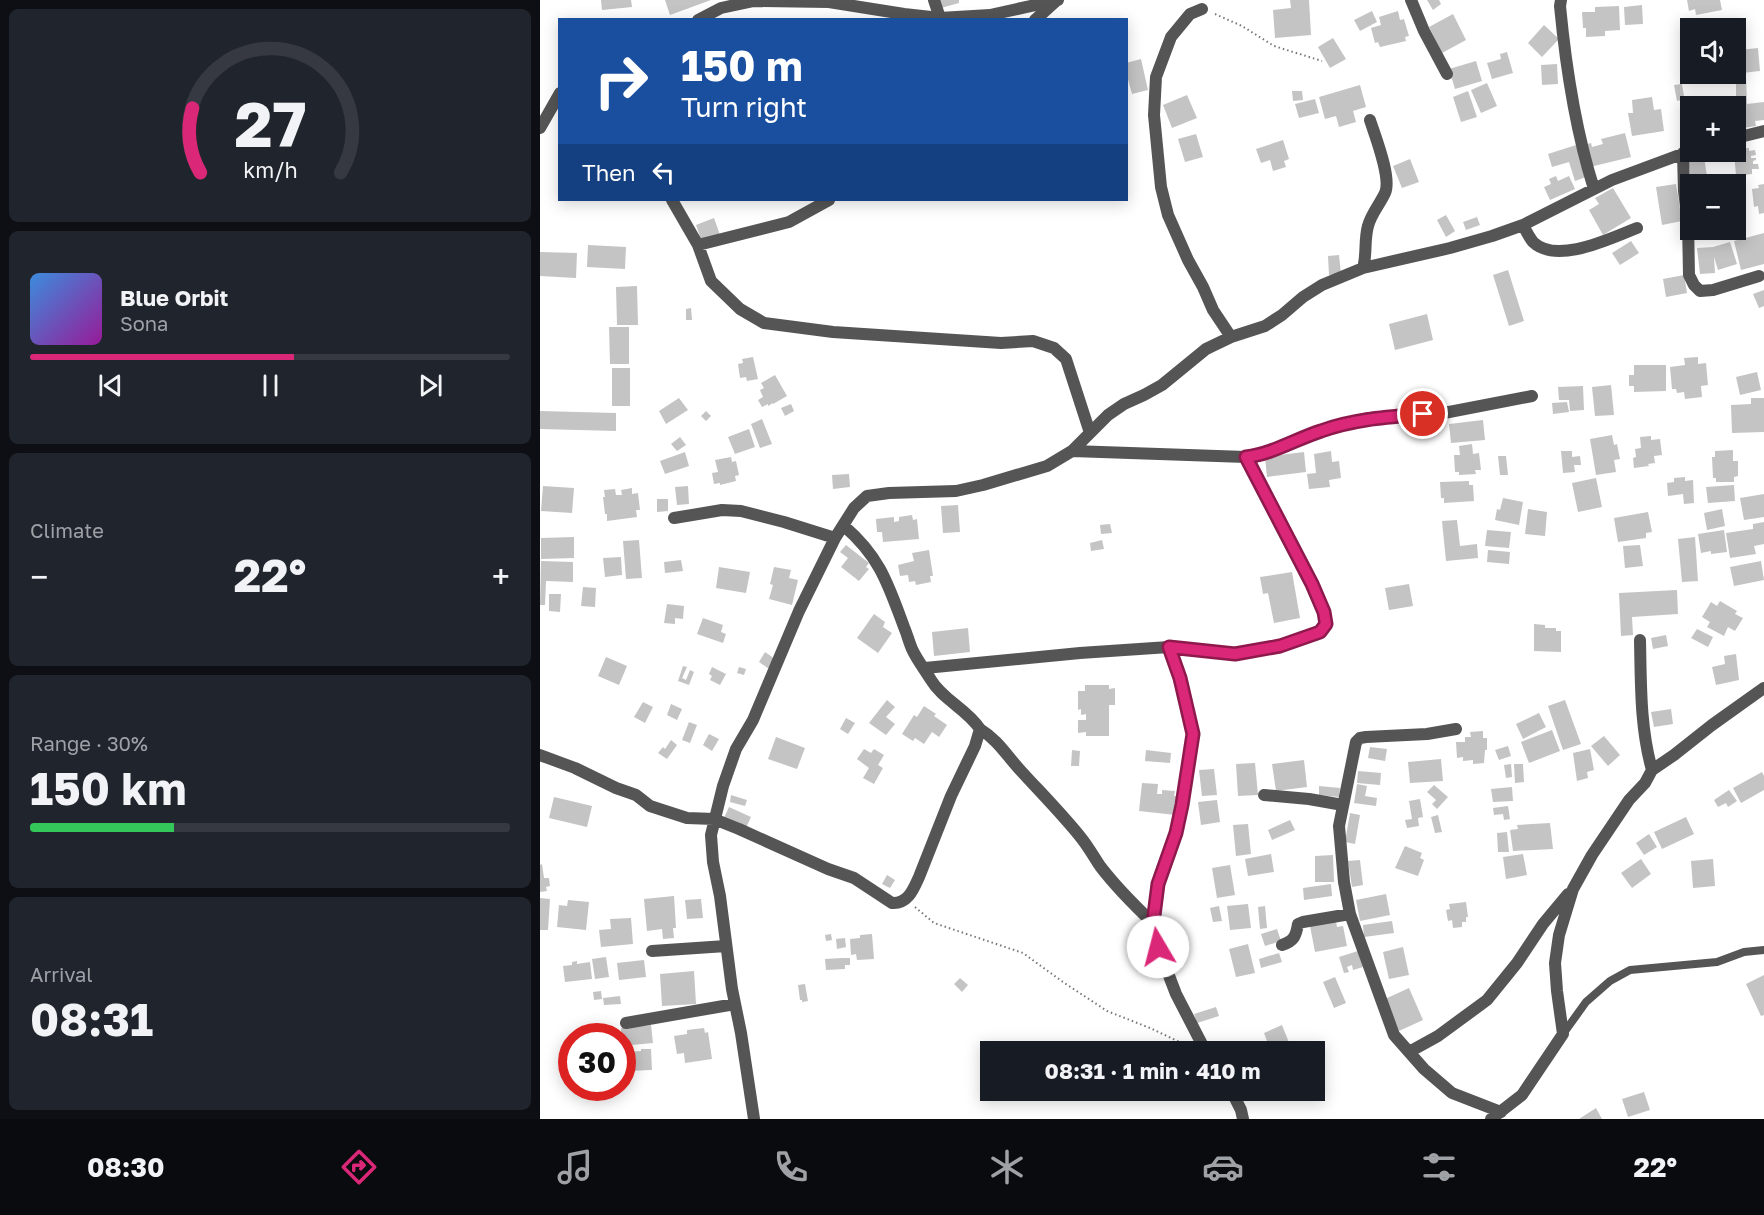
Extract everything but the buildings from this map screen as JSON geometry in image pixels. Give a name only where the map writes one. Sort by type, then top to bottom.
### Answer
[{"type":"street","points":[[934,0],[940,18]]},
{"type":"street","points":[[701,18],[720,4],[754,1],[829,2],[940,18],[990,15],[1057,0]]},
{"type":"street","points":[[1037,18],[1057,0]]},
{"type":"street","points":[[1411,0],[1424,32],[1447,74]]},
{"type":"street","points":[[1561,0],[1568,81],[1583,155],[1594,189]]},
{"type":"street","points":[[1202,9],[1190,14],[1171,37],[1156,77],[1154,115],[1161,187],[1168,215],[1213,310],[1231,337]]},
{"type":"street","points":[[540,128],[558,96]]},
{"type":"street","points":[[1363,268],[1368,227],[1386,188],[1381,152],[1370,120]]},
{"type":"street","points":[[1746,136],[1764,131]]},
{"type":"street","points":[[754,1119],[713,862],[711,835],[723,786],[736,749],[753,720],[799,611],[835,538],[854,508],[867,496],[956,491],[1047,466],[1072,451],[1108,415],[1124,404],[1162,385],[1206,350],[1231,337],[1265,327],[1322,285],[1363,268],[1450,248],[1523,225],[1612,180],[1680,155]]},
{"type":"street","points":[[1686,162],[1684,191],[1688,222],[1689,275],[1694,285],[1701,291],[1713,290],[1759,276]]},
{"type":"street","points":[[673,201],[698,245],[711,281],[740,309],[764,322],[832,332],[930,340],[1033,342],[1054,348],[1066,359],[1090,433]]},
{"type":"street","points":[[698,245],[789,222],[827,201]]},
{"type":"street","points":[[1523,225],[1532,241],[1540,247],[1557,251],[1575,250],[1637,228]]},
{"type":"street","points":[[1072,451],[1258,456],[1321,431],[1369,418],[1444,413],[1532,396]]},
{"type":"street","points":[[925,668],[1169,647],[1235,654],[1280,646],[1320,632],[1326,624],[1324,612],[1312,584],[1246,457]]},
{"type":"street","points":[[674,518],[722,510],[741,512],[784,522],[835,538]]},
{"type":"street","points":[[844,526],[860,540],[874,558],[886,579],[912,648],[940,693],[998,742],[1084,841],[1113,883],[1153,923]]},
{"type":"street","points":[[1640,640],[1641,712],[1645,745],[1652,770]]},
{"type":"street","points":[[1169,647],[1180,678],[1193,734],[1182,805],[1176,833],[1158,884],[1153,923],[1158,947],[1176,994],[1200,1041]]},
{"type":"street","points":[[1409,1052],[1438,1036],[1487,1000],[1517,963],[1543,924],[1573,889],[1603,838],[1629,800],[1645,783],[1652,770],[1764,688]]},
{"type":"street","points":[[540,754],[636,795],[650,806],[687,818],[714,819],[828,869],[854,878],[892,903],[898,903],[905,900],[913,890],[951,796],[975,746],[980,729]]},
{"type":"street","points":[[1456,729],[1427,734],[1360,738],[1356,742],[1339,826],[1344,882],[1350,914],[1394,1035],[1424,1069],[1452,1093],[1496,1115],[1522,1095],[1563,1034],[1556,963],[1559,935],[1573,889]]},
{"type":"street","points":[[1264,795],[1343,805]]},
{"type":"street","points":[[1282,945],[1293,941],[1298,924],[1350,914]]},
{"type":"street","points":[[652,951],[726,946]]},
{"type":"street","points":[[626,1023],[735,1004]]},
{"type":"street","points":[[1236,1101],[1243,1119]]},
{"type":"lane","points":[[1563,1034],[1586,1002],[1610,981],[1630,970],[1717,962],[1744,952],[1764,950]]},
{"type":"path","points":[[1202,9],[1242,26],[1274,45],[1322,61]]},
{"type":"path","points":[[905,900],[934,923],[1023,953],[1107,1011],[1177,1041]]},
{"type":"route","points":[[1158,947],[1153,923],[1158,884],[1176,833],[1188,775],[1193,734],[1180,678],[1169,647],[1235,654],[1280,646],[1320,632],[1326,624],[1324,612],[1312,584],[1246,457],[1258,456],[1346,423],[1369,418],[1423,414]]}]
